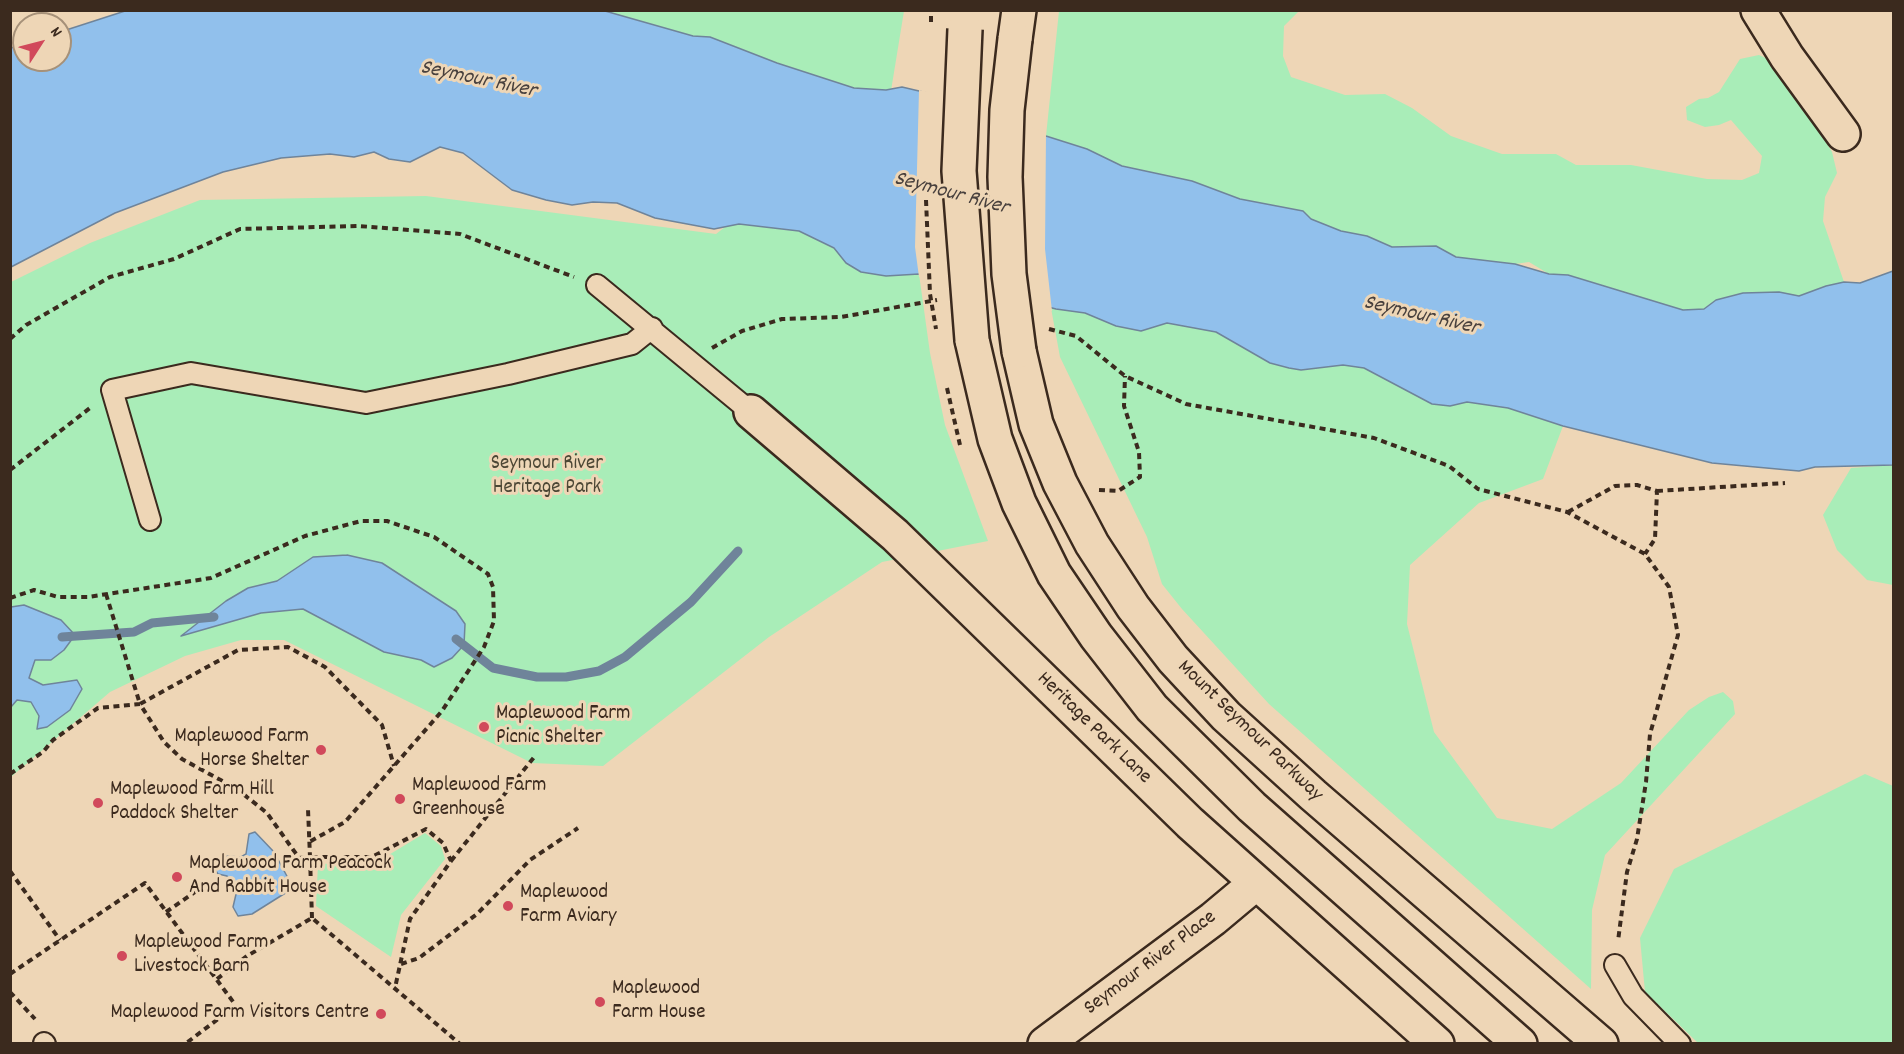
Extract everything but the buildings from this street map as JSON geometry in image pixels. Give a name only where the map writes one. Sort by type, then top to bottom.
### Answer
[{"type":"main road","points":[[1758,10],[1787,57],[1843,134]]},
{"type":"main road","points":[[966,20],[958,171],[972,340],[995,439],[1019,503],[1054,574],[1103,645],[1152,708],[1252,807],[1520,1044]]},
{"type":"main road","name":"Mount Seymour Parkway","points":[[1017,25],[1007,110],[1005,177],[1009,274],[1019,351],[1036,424],[1060,483],[1098,553],[1133,607],[1173,659],[1226,716],[1312,795],[1601,1044]]},
{"type":"main road","name":"Heritage Park Lane","points":[[751,412],[895,535],[1190,823],[1437,1044]]},
{"type":"main road","name":"Seymour River Place","points":[[1045,1044],[1213,919],[1256,883]]},
{"type":"lane","points":[[597,285],[691,360],[751,412]]},
{"type":"lane","points":[[150,520],[112,390],[191,373],[366,403],[508,374],[632,344],[652,328]]},
{"type":"lane","points":[[1615,965],[1633,996],[1680,1044]]},
{"type":"path","points":[[931,10],[931,22]]},
{"type":"path","points":[[10,339],[26,325],[110,276],[174,259],[240,229],[359,226],[460,234],[597,285]]},
{"type":"path","points":[[691,360],[742,331],[782,319],[841,317],[935,300],[945,302]]},
{"type":"path","points":[[1042,327],[1076,336],[1125,376],[1186,404],[1374,438],[1449,466],[1478,489],[1567,512],[1645,554],[1669,587],[1678,635],[1650,735],[1646,782],[1620,916],[1615,965]]},
{"type":"path","points":[[1091,482],[1099,490],[1118,491],[1140,477],[1139,452],[1124,406],[1125,376]]},
{"type":"path","points":[[10,470],[112,390]]},
{"type":"path","points":[[1567,512],[1615,486],[1636,485],[1657,491],[1785,483]]},
{"type":"path","points":[[1645,554],[1655,538],[1657,491]]},
{"type":"path","points":[[10,598],[34,590],[58,597],[106,594],[211,578],[330,527],[361,520],[387,521],[434,537],[488,574],[493,587],[494,621],[484,646],[442,711],[345,822],[309,842]]},
{"type":"path","points":[[106,594],[140,704],[164,742],[182,759],[237,789],[267,813],[299,858],[372,857],[426,829],[443,843],[451,861]]},
{"type":"path","points":[[10,774],[43,752],[52,740],[98,708],[140,704],[238,650],[288,647],[325,667],[382,725],[394,766]]},
{"type":"path","points":[[395,988],[411,919],[451,861],[535,756]]},
{"type":"path","points":[[308,809],[312,918],[460,1044]]},
{"type":"path","points":[[400,965],[419,958],[477,914],[530,860],[578,828]]},
{"type":"path","points":[[10,871],[60,940]]},
{"type":"path","points":[[166,912],[208,883]]},
{"type":"path","points":[[10,974],[145,884],[234,1004],[230,1010],[185,1044]]},
{"type":"path","points":[[217,979],[247,956],[312,918]]},
{"type":"green space","points":[[493,11],[904,11],[889,103]]},
{"type":"green space","points":[[1059,11],[1299,11],[1284,26],[1283,56],[1291,77],[1345,95],[1385,94],[1412,108],[1451,136],[1502,154],[1556,154],[1576,165],[1631,165],[1707,179],[1742,180],[1759,173],[1762,156],[1731,120],[1705,127],[1687,120],[1686,107],[1699,99],[1708,98],[1719,92],[1740,59],[1759,55],[1779,64],[1813,110],[1820,132],[1832,152],[1837,173],[1825,197],[1823,221],[1844,282],[1799,296],[1779,292],[1743,293],[1717,300],[1704,309],[1683,310],[1568,275],[1549,274],[1529,262],[1515,264],[1456,257],[1436,246],[1392,247],[1367,236],[1341,231],[1311,219],[1302,211],[1240,199],[1192,181],[1122,166],[1087,149],[1046,136]]},
{"type":"green space","name":"Seymour River Heritage Park","points":[[426,196],[716,234],[725,227],[738,224],[799,231],[834,248],[861,272],[886,276],[919,274],[930,353],[945,425],[988,541],[882,562],[769,637],[603,766],[532,763],[284,640],[241,640],[185,656],[110,692],[11,777],[11,282],[90,243],[200,200]]},
{"type":"green space","points":[[1051,308],[1085,313],[1116,326],[1140,331],[1167,323],[1216,332],[1270,363],[1301,370],[1343,365],[1364,368],[1432,404],[1450,406],[1467,402],[1508,408],[1563,426],[1543,479],[1479,503],[1410,565],[1407,624],[1434,732],[1497,818],[1552,829],[1621,783],[1689,710],[1709,697],[1723,692],[1733,701],[1735,714],[1605,855],[1592,910],[1591,989],[1269,704],[1162,584],[1147,537],[1060,357]]},
{"type":"green space","points":[[1893,465],[1893,585],[1867,580],[1837,550],[1823,515],[1851,468]]},
{"type":"green space","points":[[1865,774],[1893,786],[1893,1043],[1698,1043],[1645,992],[1640,938],[1674,869]]},
{"type":"green space","points":[[425,833],[441,846],[445,859],[401,915],[391,957],[316,906],[318,864],[377,862]]},
{"type":"water","name":"Seymour River","points":[[125,11],[605,11],[693,36],[710,37],[777,63],[854,88],[886,90],[902,87],[953,99],[1046,136],[1087,149],[1122,166],[1192,181],[1240,199],[1303,211],[1311,219],[1341,231],[1367,236],[1392,247],[1436,246],[1456,257],[1515,264],[1549,274],[1568,275],[1683,310],[1704,309],[1716,300],[1743,293],[1779,292],[1799,296],[1844,282],[1860,283],[1893,271],[1893,465],[1815,467],[1799,471],[1712,463],[1563,426],[1508,408],[1467,402],[1450,406],[1432,404],[1364,368],[1343,365],[1301,370],[1289,368],[1270,363],[1216,332],[1167,323],[1141,331],[1116,326],[1085,313],[1056,309],[919,274],[886,276],[861,272],[846,263],[834,248],[799,231],[739,224],[714,229],[655,218],[617,203],[593,202],[572,205],[546,200],[512,190],[463,153],[440,147],[410,162],[389,159],[374,152],[354,157],[330,154],[281,158],[223,172],[115,213],[11,267],[11,48],[12,72],[72,72],[72,28]]},
{"type":"water","points":[[347,555],[382,563],[456,611],[465,624],[464,645],[452,658],[434,667],[421,660],[384,652],[303,609],[261,613],[181,636],[226,601],[248,588],[277,581],[313,557]]},
{"type":"water","points":[[24,605],[61,620],[75,635],[64,650],[51,660],[35,660],[29,678],[43,685],[77,680],[82,689],[70,710],[47,727],[37,729],[39,716],[31,702],[17,700],[11,707],[11,607]]},
{"type":"water","points":[[255,832],[274,852],[289,880],[287,892],[252,914],[238,916],[233,907],[237,890],[227,876],[218,874],[213,867],[223,856],[241,857],[246,854],[249,834]]},
{"type":"pier","points":[[919,90],[954,96],[1046,133],[1045,249],[1052,311],[919,277],[915,247]]},
{"type":"waterway","points":[[456,639],[493,668],[537,677],[566,677],[599,671],[625,657],[691,602],[738,551]]},
{"type":"waterway","points":[[62,637],[134,632],[152,623],[214,617]]},
{"type":"place","name":"Maplewood Farm Picnic Shelter","points":[[484,727]]},
{"type":"place","name":"Maplewood Farm Horse Shelter","points":[[321,750]]},
{"type":"place","name":"Maplewood Farm Greenhouse","points":[[400,799]]},
{"type":"place","name":"Maplewood Farm Hill Paddock Shelter","points":[[98,803]]},
{"type":"place","name":"Maplewood Farm Peacock And Rabbit House","points":[[177,877]]},
{"type":"place","name":"Maplewood Farm Aviary","points":[[508,906]]},
{"type":"place","name":"Maplewood Farm Livestock Barn","points":[[122,956]]},
{"type":"place","name":"Maplewood Farm House","points":[[600,1002]]},
{"type":"place","name":"Maplewood Farm Visitors Centre","points":[[381,1014]]}]
